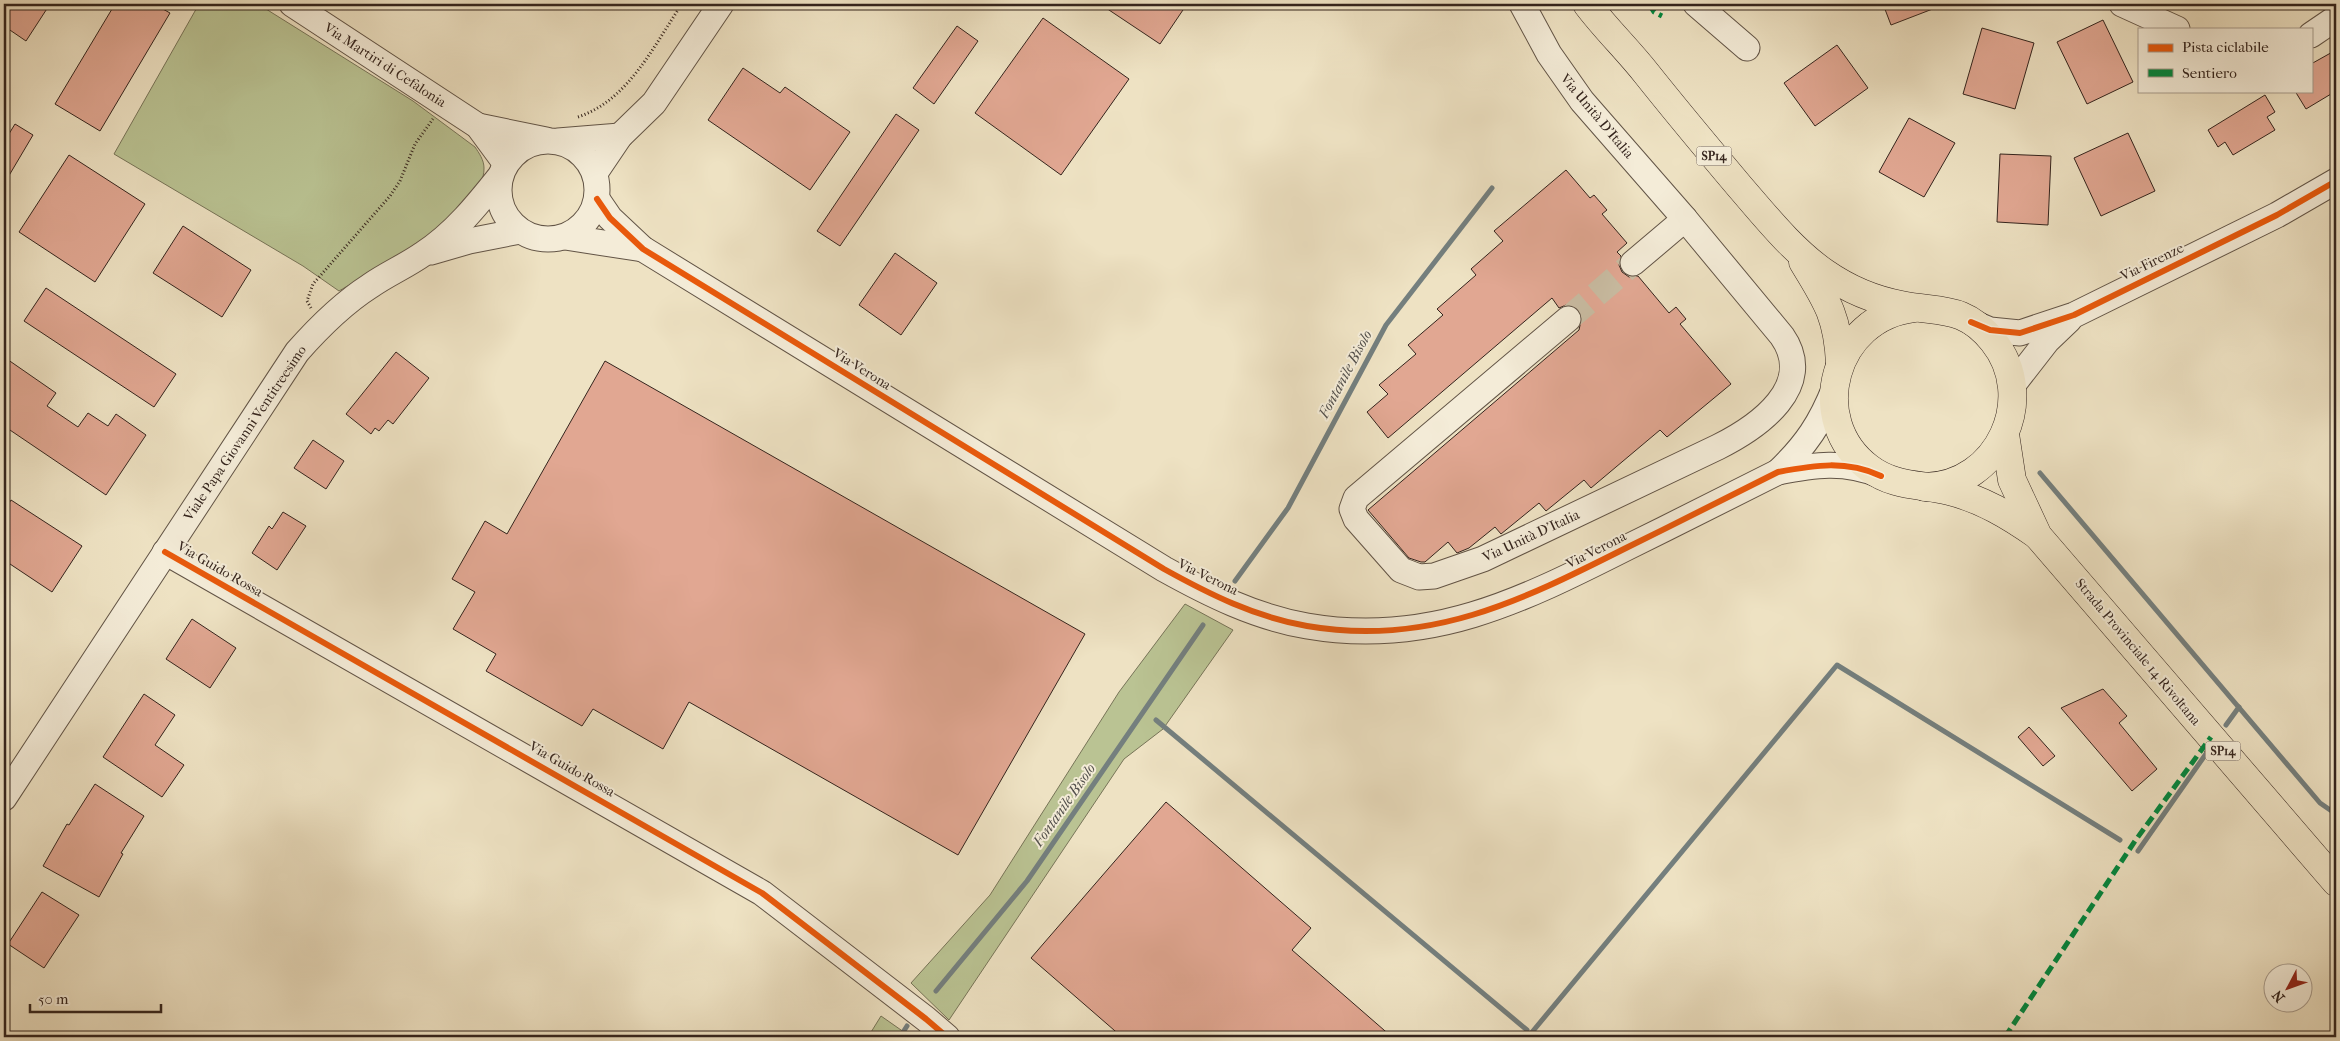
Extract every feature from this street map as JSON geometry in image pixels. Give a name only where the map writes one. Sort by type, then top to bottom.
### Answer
[{"type":"main road","name":"Strada Provinciale 14 Rivoltana","points":[[1587,4],[1638,62],[1705,146],[1794,248],[1824,272],[1851,288],[1888,302],[1951,312],[1971,322],[1987,334],[1997,346],[2007,365],[2012,386],[2012,409],[2005,434],[1993,454],[1974,472],[1949,483],[1925,487]]},
{"type":"main road","name":"Strada Provinciale 14 Rivoltana","points":[[1604,4],[1638,62]]},
{"type":"main road","name":"Strada Provinciale 14 Rivoltana","points":[[1794,248],[1831,310],[1838,333],[1836,417],[1845,440],[1861,461],[1881,476],[1906,485],[1954,493],[1991,506],[2038,536]]},
{"type":"main road","name":"Strada Provinciale 14 Rivoltana","points":[[1837,376],[1854,340],[1873,323],[1900,311],[1924,308]]},
{"type":"main road","name":"Strada Provinciale 14 Rivoltana","points":[[2005,434],[2012,480],[2038,536],[2336,882]]},
{"type":"street","name":"Via Martiri di Cefalonia","points":[[292,4],[478,126],[552,141]]},
{"type":"street","points":[[595,173],[620,136],[654,104],[721,4]]},
{"type":"street","name":"Via Unità D'Italia","points":[[1522,4],[1549,54],[1573,89],[1778,330],[1789,347],[1793,364],[1792,376],[1788,388],[1775,407],[1757,423],[1726,443],[1483,559],[1434,576],[1419,577],[1401,570],[1356,519],[1352,510],[1356,498],[1568,319]]},
{"type":"street","points":[[1696,4],[1747,48]]},
{"type":"street","points":[[2122,4],[2175,28]]},
{"type":"street","points":[[2312,34],[2336,18]]},
{"type":"street","name":"Via Martiri di Cefalonia","points":[[478,126],[503,170]]},
{"type":"street","points":[[552,141],[570,146],[581,153],[595,173],[598,186],[597,199],[593,211],[586,222],[576,231],[565,237],[550,240],[534,238],[520,231],[509,220],[501,206],[499,191],[503,170],[516,152],[523,148],[552,141],[620,136]]},
{"type":"street","name":"Viale Papa Giovanni Ventitreesimo","points":[[4,798],[296,352],[322,323],[370,286],[424,254],[471,212],[503,170]]},
{"type":"street","name":"Via Firenze","points":[[1971,322],[1990,330],[2020,333],[2074,315],[2277,215],[2336,181]]},
{"type":"street","name":"Via Verona","points":[[597,199],[610,218],[643,249],[1164,569],[1222,600],[1251,611],[1298,624],[1348,630],[1411,629],[1445,624],[1492,610],[1562,581],[1778,472],[1836,464],[1860,468],[1881,476]]},
{"type":"street","points":[[1633,264],[1685,219]]},
{"type":"street","name":"Viale Papa Giovanni Ventitreesimo","points":[[424,254],[469,241],[520,231]]},
{"type":"street","name":"Via Verona","points":[[565,237],[643,249]]},
{"type":"street","name":"Via Firenze","points":[[2012,386],[2047,341],[2074,315]]},
{"type":"street","name":"Via Verona","points":[[1778,472],[1799,451],[1814,432],[1824,415],[1837,376]]},
{"type":"street","name":"Via Guido Rossa","points":[[165,552],[762,893],[947,1037]]},
{"type":"path","points":[[576,118],[600,108],[624,88],[682,4]]},
{"type":"path","points":[[322,323],[307,302],[313,284],[390,196],[400,181],[415,144],[444,103]]},
{"type":"green space","points":[[199,4],[258,4],[413,101],[475,147],[484,165],[480,185],[467,203],[448,221],[400,255],[339,291],[303,266],[114,154]]},
{"type":"green space","points":[[1185,604],[1233,630],[1163,729],[1124,759],[949,1020],[911,983],[990,895],[1119,692]]},
{"type":"green space","points":[[881,1016],[911,1037],[868,1037]]},
{"type":"building","points":[[4,4],[50,4],[26,41],[4,26]]},
{"type":"building","points":[[115,4],[154,4],[170,13],[100,131],[55,104]]},
{"type":"building","points":[[1100,4],[1187,4],[1160,44]]},
{"type":"building","points":[[1883,4],[1943,4],[1943,5],[1891,25]]},
{"type":"building","points":[[1043,18],[1129,79],[1061,175],[975,113]]},
{"type":"building","points":[[2103,20],[2133,82],[2087,104],[2057,42]]},
{"type":"building","points":[[957,26],[978,41],[934,104],[913,88]]},
{"type":"building","points":[[1982,28],[2034,43],[2015,109],[1963,94]]},
{"type":"building","points":[[1837,45],[1868,88],[1815,126],[1784,83]]},
{"type":"building","points":[[2336,50],[2336,91],[2306,109],[2296,92],[2312,92],[2312,63]]},
{"type":"building","points":[[743,68],[780,93],[785,87],[850,132],[810,190],[708,120]]},
{"type":"building","points":[[2265,95],[2275,112],[2267,117],[2275,130],[2233,155],[2225,142],[2218,147],[2208,130]]},
{"type":"building","points":[[896,114],[919,130],[840,246],[817,231]]},
{"type":"building","points":[[1909,118],[1955,143],[1924,197],[1879,172]]},
{"type":"building","points":[[15,124],[33,135],[4,184],[4,142]]},
{"type":"building","points":[[2128,133],[2155,191],[2101,216],[2074,158]]},
{"type":"building","points":[[2000,154],[2051,156],[2048,225],[1997,222]]},
{"type":"building","points":[[69,155],[145,204],[95,282],[19,232]]},
{"type":"building","points":[[1566,170],[1590,198],[1594,195],[1607,210],[1602,214],[1627,243],[1617,252],[1621,256],[1619,265],[1622,272],[1629,277],[1638,276],[1669,313],[1676,307],[1686,319],[1680,324],[1731,384],[1667,437],[1660,430],[1591,488],[1584,480],[1546,511],[1539,503],[1501,534],[1495,527],[1469,548],[1457,553],[1448,542],[1425,562],[1409,558],[1368,510],[1579,330],[1582,316],[1579,310],[1573,306],[1566,305],[1559,308],[1552,298],[1388,438],[1367,412],[1388,394],[1379,385],[1416,354],[1408,345],[1443,315],[1437,309],[1476,275],[1471,269],[1503,241],[1494,231]]},
{"type":"building","points":[[183,226],[251,270],[222,317],[153,273]]},
{"type":"building","points":[[895,253],[937,283],[901,335],[859,305]]},
{"type":"building","points":[[46,288],[176,374],[154,407],[24,321]]},
{"type":"building","points":[[396,352],[429,378],[393,424],[388,420],[379,431],[375,428],[371,434],[346,414]]},
{"type":"building","points":[[4,357],[56,393],[47,406],[78,427],[88,413],[108,426],[116,414],[146,435],[106,495],[4,426]]},
{"type":"building","points":[[605,361],[1085,634],[958,855],[689,702],[663,749],[593,709],[582,726],[486,671],[496,654],[453,629],[475,592],[452,579],[485,521],[507,534]]},
{"type":"building","points":[[313,440],[344,461],[326,489],[294,468]]},
{"type":"building","points":[[11,500],[82,546],[52,592],[4,560],[4,512]]},
{"type":"building","points":[[283,512],[306,526],[277,570],[252,553],[269,526],[272,529]]},
{"type":"building","points":[[192,619],[236,648],[210,688],[166,659]]},
{"type":"building","points":[[2103,689],[2127,716],[2119,723],[2157,769],[2132,791],[2061,708]]},
{"type":"building","points":[[144,694],[175,715],[155,745],[184,765],[162,797],[103,757]]},
{"type":"building","points":[[2029,727],[2055,756],[2043,766],[2018,737]]},
{"type":"building","points":[[95,784],[144,816],[121,853],[123,854],[99,897],[43,866],[67,824],[69,825]]},
{"type":"building","points":[[1166,802],[1311,928],[1292,950],[1392,1037],[1122,1037],[1031,958]]},
{"type":"building","points":[[42,892],[79,915],[44,968],[8,944]]},
{"type":"waterway","name":"Fontanile Bisolo","points":[[1235,581],[1288,508],[1386,325],[1492,188]]},
{"type":"waterway","points":[[2040,473],[2320,803],[2336,814]]},
{"type":"waterway","name":"Fontanile Bisolo","points":[[936,991],[1027,881],[1203,625]]},
{"type":"waterway","points":[[1528,1037],[1837,665],[2120,840]]},
{"type":"waterway","points":[[2226,725],[2239,707]]},
{"type":"waterway","points":[[1156,720],[1527,1030]]},
{"type":"waterway","points":[[2138,851],[2208,751]]},
{"type":"waterway","name":"Fontanile Bisolo","points":[[900,1037],[907,1026]]},
{"type":"tunnel","points":[[1568,319],[1633,263]]},
{"type":"marked path","points":[[1649,4],[1654,12],[1662,16]]},
{"type":"marked path","points":[[2005,1037],[2135,841],[2211,737]]},
{"type":"cycle path","points":[[1971,322],[1990,330],[2020,333],[2074,315],[2277,215],[2336,181]]},
{"type":"cycle path","points":[[597,199],[610,218],[643,249],[1164,569],[1233,604],[1288,622],[1351,631],[1394,630],[1434,625],[1473,615],[1549,586],[1778,472],[1830,465],[1855,468],[1881,476]]},
{"type":"cycle path","points":[[165,552],[762,893],[947,1037]]}]
